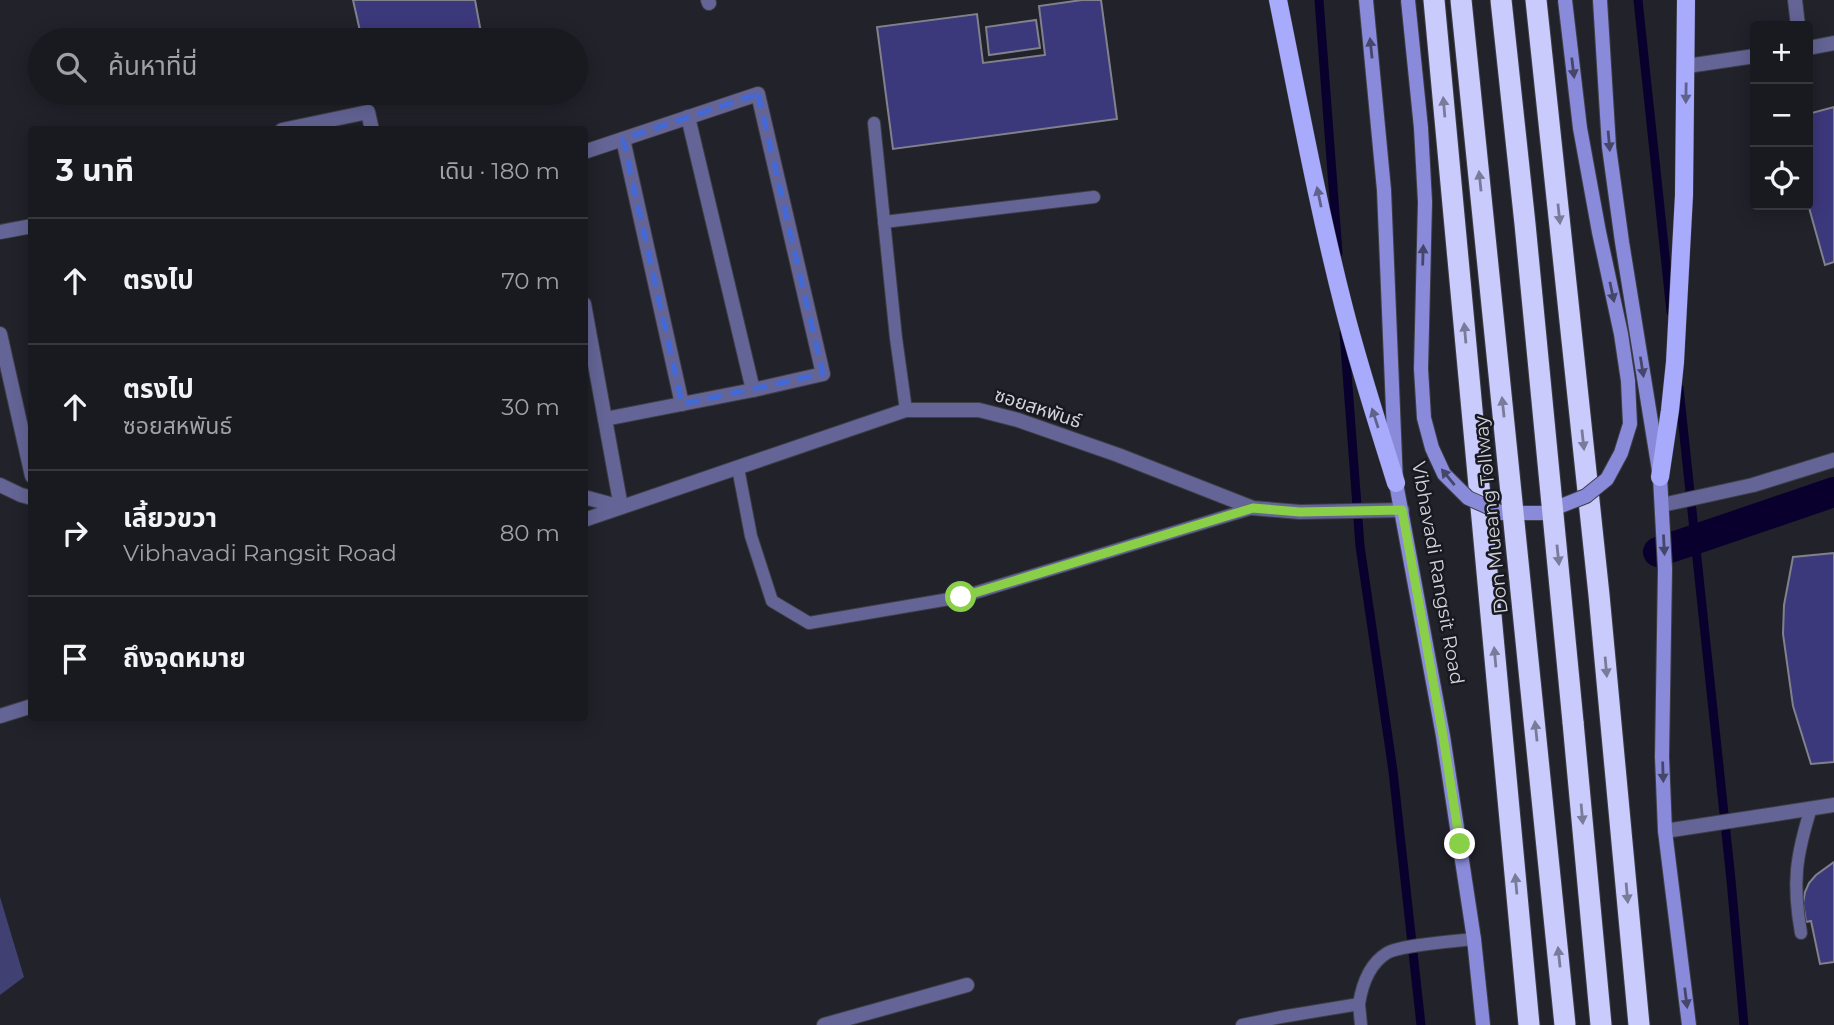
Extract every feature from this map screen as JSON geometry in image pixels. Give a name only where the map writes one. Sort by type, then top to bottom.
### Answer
[{"type":"highway","name":"Vibhavadi Rangsit Road","points":[[1434,0],[1529,1025]]},
{"type":"highway","name":"Don Mueang Tollway","points":[[1461,0],[1565,1025]]},
{"type":"highway","points":[[1501,0],[1563,608],[1601,1025]]},
{"type":"highway","points":[[1536,0],[1600,609],[1639,1025]]},
{"type":"main road","points":[[1278,0],[1345,309],[1369,398],[1396,482]]},
{"type":"main road","name":"Vibhavadi Rangsit Road","points":[[1366,0],[1384,190],[1396,482],[1443,736],[1474,939],[1483,1025]]},
{"type":"main road","points":[[1408,0],[1421,128],[1425,202],[1421,369],[1424,418],[1432,448],[1444,474],[1468,498],[1502,513],[1543,513],[1586,496],[1607,479],[1621,453],[1630,424],[1628,380],[1621,334],[1580,128],[1565,0]]},
{"type":"main road","points":[[1600,0],[1609,147],[1660,477],[1665,569],[1662,757],[1665,831],[1689,1025]]},
{"type":"main road","points":[[1660,477],[1675,362],[1684,195],[1686,0]]},
{"type":"street","points":[[1795,0],[1797,21]]},
{"type":"street","points":[[1813,47],[1834,43]]},
{"type":"street","points":[[1687,66],[1750,57]]},
{"type":"street","points":[[588,151],[758,93],[822,374],[605,419]]},
{"type":"street","points":[[309,126],[368,112],[371,126]]},
{"type":"street","points":[[688,117],[753,390]]},
{"type":"street","points":[[623,139],[682,404]]},
{"type":"street","points":[[0,232],[28,227]]},
{"type":"street","points":[[588,326],[621,507],[588,498]]},
{"type":"street","points":[[0,334],[28,458]]},
{"type":"street","name":"ซอยสหพันธ์","points":[[588,519],[906,410],[979,410],[1018,420],[1118,455],[1253,508],[1300,512],[1402,510]]},
{"type":"street","points":[[1662,505],[1753,485],[1834,460]]},
{"type":"street","points":[[0,485],[28,497]]},
{"type":"street","points":[[0,716],[28,706]]},
{"type":"street","points":[[1665,831],[1834,805]]},
{"type":"street","points":[[824,1025],[967,985]]},
{"type":"lane","points":[[874,123],[906,410]]},
{"type":"lane","points":[[884,222],[1094,197]]},
{"type":"lane","points":[[738,468],[751,536],[772,601],[809,623],[961,597],[1253,508]]},
{"type":"lane","points":[[1801,933],[1796,905],[1796,876],[1800,843],[1811,808]]},
{"type":"lane","points":[[1361,1025],[1359,1004],[1363,984],[1373,966],[1388,952],[1474,939]]},
{"type":"lane","points":[[1242,1025],[1359,1004]]},
{"type":"highlighted area","points":[[758,94],[823,374],[682,404],[623,139]]},
{"type":"shaded area","points":[[0,897],[24,977],[0,995]]},
{"type":"building","points":[[353,0],[475,0],[480,28],[359,28]]},
{"type":"building","points":[[1101,0],[1117,119],[893,149],[877,27],[977,14],[983,63],[1045,55],[1039,6]]},
{"type":"building","points":[[1036,20],[1040,48],[989,55],[986,27]]},
{"type":"building","points":[[1834,107],[1834,262],[1825,265],[1810,210],[1813,210],[1813,113]]},
{"type":"building","points":[[1834,553],[1834,762],[1811,764],[1793,706],[1783,634],[1784,605],[1793,557]]},
{"type":"building","points":[[1834,862],[1834,962],[1820,964],[1811,921],[1806,922],[1803,903],[1809,883]]},
{"type":"waterway","points":[[1319,0],[1338,253]]},
{"type":"waterway","points":[[1638,0],[1671,312]]},
{"type":"waterway","points":[[1344,333],[1360,546],[1393,771],[1421,1025]]},
{"type":"waterway","points":[[1679,388],[1744,1025]]},
{"type":"waterway","points":[[1658,552],[1834,492]]},
{"type":"route","points":[[961,597],[1253,508],[1300,512],[1402,510],[1460,844]]}]
